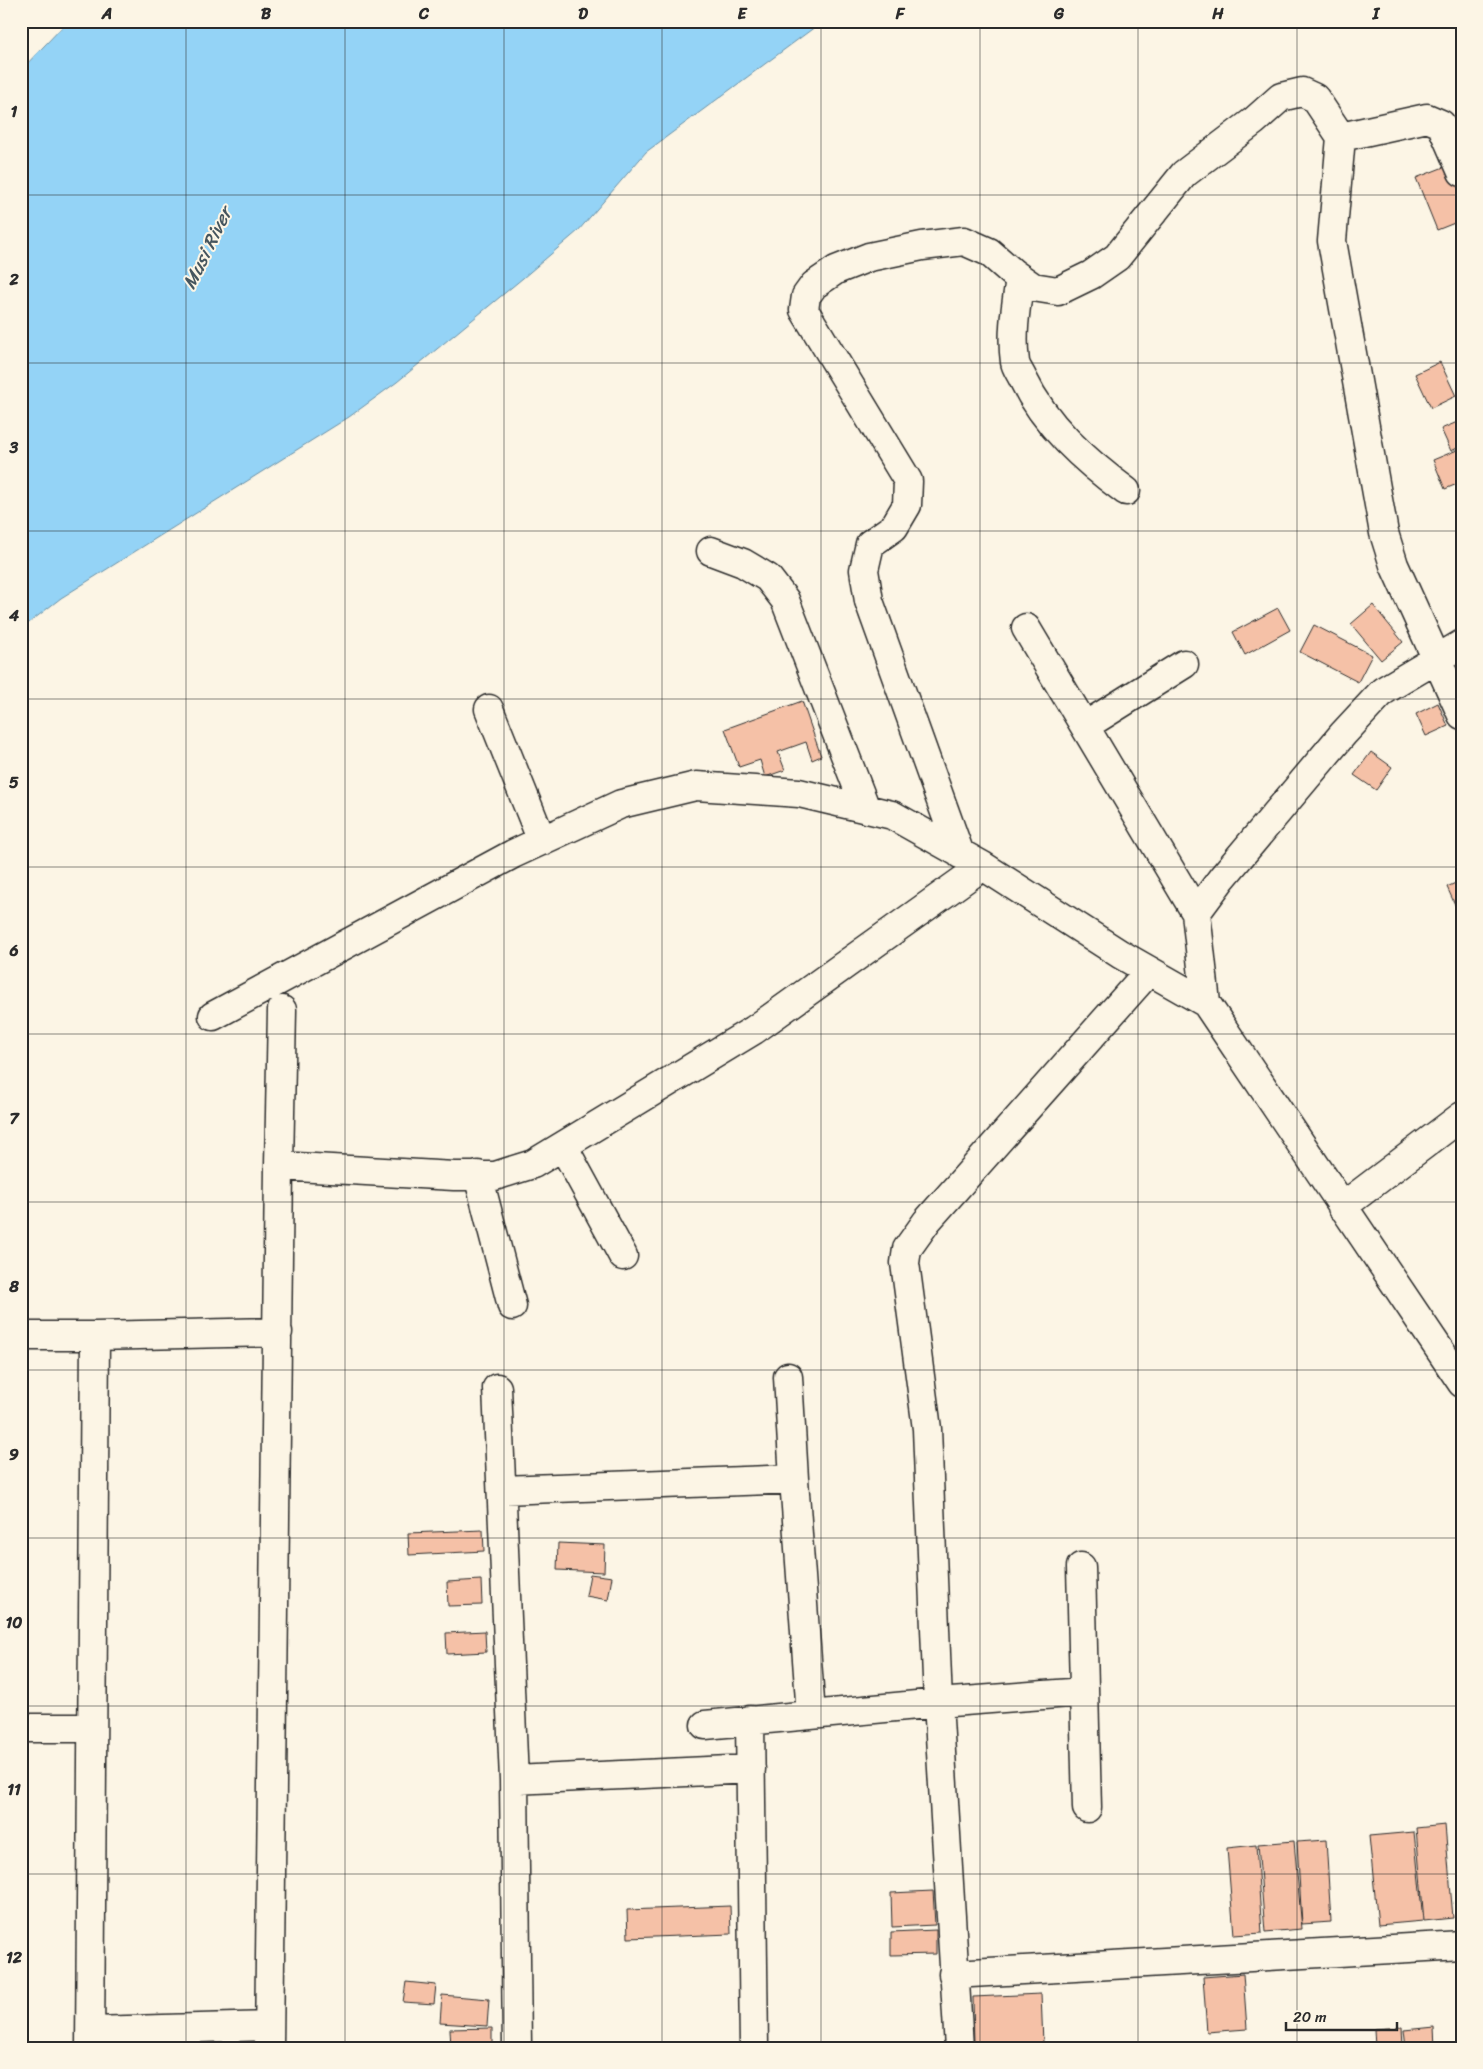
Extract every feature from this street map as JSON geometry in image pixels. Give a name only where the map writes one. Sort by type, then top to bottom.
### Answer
[{"type":"street","points":[[972,860],[869,601],[864,570],[870,544],[894,527],[907,505],[908,480],[804,310],[806,296],[814,285],[836,270],[869,257],[922,246],[964,241],[989,252],[1033,287],[1058,291],[1091,275],[1117,257],[1184,174],[1254,122],[1281,97],[1302,92],[1315,98],[1341,137],[1332,241],[1384,533],[1394,565],[1462,714]]},
{"type":"street","points":[[1341,137],[1427,118],[1441,124],[1462,172]]},
{"type":"street","points":[[1020,278],[1013,323],[1016,363],[1034,400],[1056,428],[1100,472],[1126,491]]},
{"type":"street","points":[[711,551],[743,563],[768,578],[786,600],[866,808]]},
{"type":"street","points":[[1026,628],[1196,912],[1206,1003]]},
{"type":"street","points":[[1196,912],[1222,878],[1343,734],[1383,691],[1462,644]]},
{"type":"street","points":[[1085,726],[1184,664]]},
{"type":"street","points":[[489,709],[542,841]]},
{"type":"street","points":[[213,1016],[513,854],[621,804],[696,786],[799,793],[892,815],[972,860],[1149,971],[1206,1003],[1462,1383]]},
{"type":"street","points":[[279,1166],[454,1176],[495,1176],[533,1164],[754,1030],[972,860]]},
{"type":"street","points":[[959,2048],[938,1703],[927,1429],[905,1263],[907,1248],[927,1220],[1149,971]]},
{"type":"street","points":[[95,1336],[90,2040],[269,2037],[282,1010]]},
{"type":"street","points":[[1342,1207],[1462,1116]]},
{"type":"street","points":[[563,1146],[623,1256]]},
{"type":"street","points":[[478,1175],[512,1306]]},
{"type":"street","points":[[21,1336],[278,1332]]},
{"type":"street","points":[[788,1377],[811,1715]]},
{"type":"street","points":[[497,1388],[514,1780],[517,2048]]},
{"type":"street","points":[[502,1490],[794,1479]]},
{"type":"street","points":[[1081,1567],[1087,1808]]},
{"type":"street","points":[[705,1725],[938,1703],[1084,1692]]},
{"type":"street","points":[[750,1720],[754,2048]]},
{"type":"street","points":[[21,1728],[92,1728]]},
{"type":"street","points":[[514,1780],[750,1769]]},
{"type":"street","points":[[953,1974],[1462,1945]]},
{"type":"water","name":"Musi River","points":[[68,21],[823,21],[646,152],[578,231],[397,382],[349,417],[61,598],[21,629],[21,70]]},
{"type":"building","points":[[1449,165],[1462,198],[1462,220],[1437,230],[1416,178]]},
{"type":"building","points":[[1440,362],[1456,396],[1431,408],[1415,374]]},
{"type":"building","points":[[1462,420],[1462,446],[1451,451],[1441,429]]},
{"type":"building","points":[[1462,448],[1462,482],[1445,489],[1433,460]]},
{"type":"building","points":[[1373,605],[1403,642],[1381,660],[1351,624]]},
{"type":"building","points":[[1278,608],[1290,630],[1245,655],[1233,632]]},
{"type":"building","points":[[1314,625],[1372,655],[1358,682],[1300,652]]},
{"type":"building","points":[[802,701],[821,756],[812,760],[806,742],[778,752],[785,770],[765,777],[760,760],[739,767],[725,729]]},
{"type":"building","points":[[1438,703],[1448,726],[1426,736],[1416,714]]},
{"type":"building","points":[[1371,752],[1392,767],[1376,790],[1354,775]]},
{"type":"building","points":[[1462,880],[1462,920],[1447,887]]},
{"type":"building","points":[[483,1530],[484,1551],[409,1555],[408,1533]]},
{"type":"building","points":[[558,1543],[605,1545],[604,1572],[557,1570]]},
{"type":"building","points":[[590,1574],[612,1577],[608,1600],[586,1596]]},
{"type":"building","points":[[481,1580],[482,1605],[448,1606],[447,1582]]},
{"type":"building","points":[[485,1631],[486,1652],[447,1654],[446,1633]]},
{"type":"building","points":[[1445,1825],[1453,1918],[1424,1921],[1416,1828]]},
{"type":"building","points":[[1414,1832],[1423,1921],[1378,1925],[1369,1836]]},
{"type":"building","points":[[1326,1840],[1331,1922],[1302,1924],[1297,1842]]},
{"type":"building","points":[[1294,1841],[1302,1929],[1265,1932],[1258,1844]]},
{"type":"building","points":[[1256,1845],[1262,1933],[1234,1935],[1227,1848]]},
{"type":"building","points":[[933,1891],[935,1925],[892,1927],[891,1893]]},
{"type":"building","points":[[730,1906],[731,1934],[628,1938],[627,1910]]},
{"type":"building","points":[[936,1930],[936,1954],[891,1955],[891,1932]]},
{"type":"building","points":[[1243,1974],[1247,2029],[1207,2032],[1203,1977]]},
{"type":"building","points":[[406,1982],[436,1985],[434,2004],[403,2002]]},
{"type":"building","points":[[1041,1994],[1043,2043],[974,2045],[973,1997]]},
{"type":"building","points":[[442,1995],[489,1999],[487,2026],[440,2023]]},
{"type":"building","points":[[1402,2027],[1403,2048],[1375,2048],[1374,2029]]},
{"type":"building","points":[[1434,2027],[1435,2048],[1406,2048],[1404,2030]]},
{"type":"building","points":[[492,2028],[492,2048],[451,2048],[450,2029]]},
{"type":"building","points":[[855,2045],[855,2048],[778,2048],[778,2047]]}]
